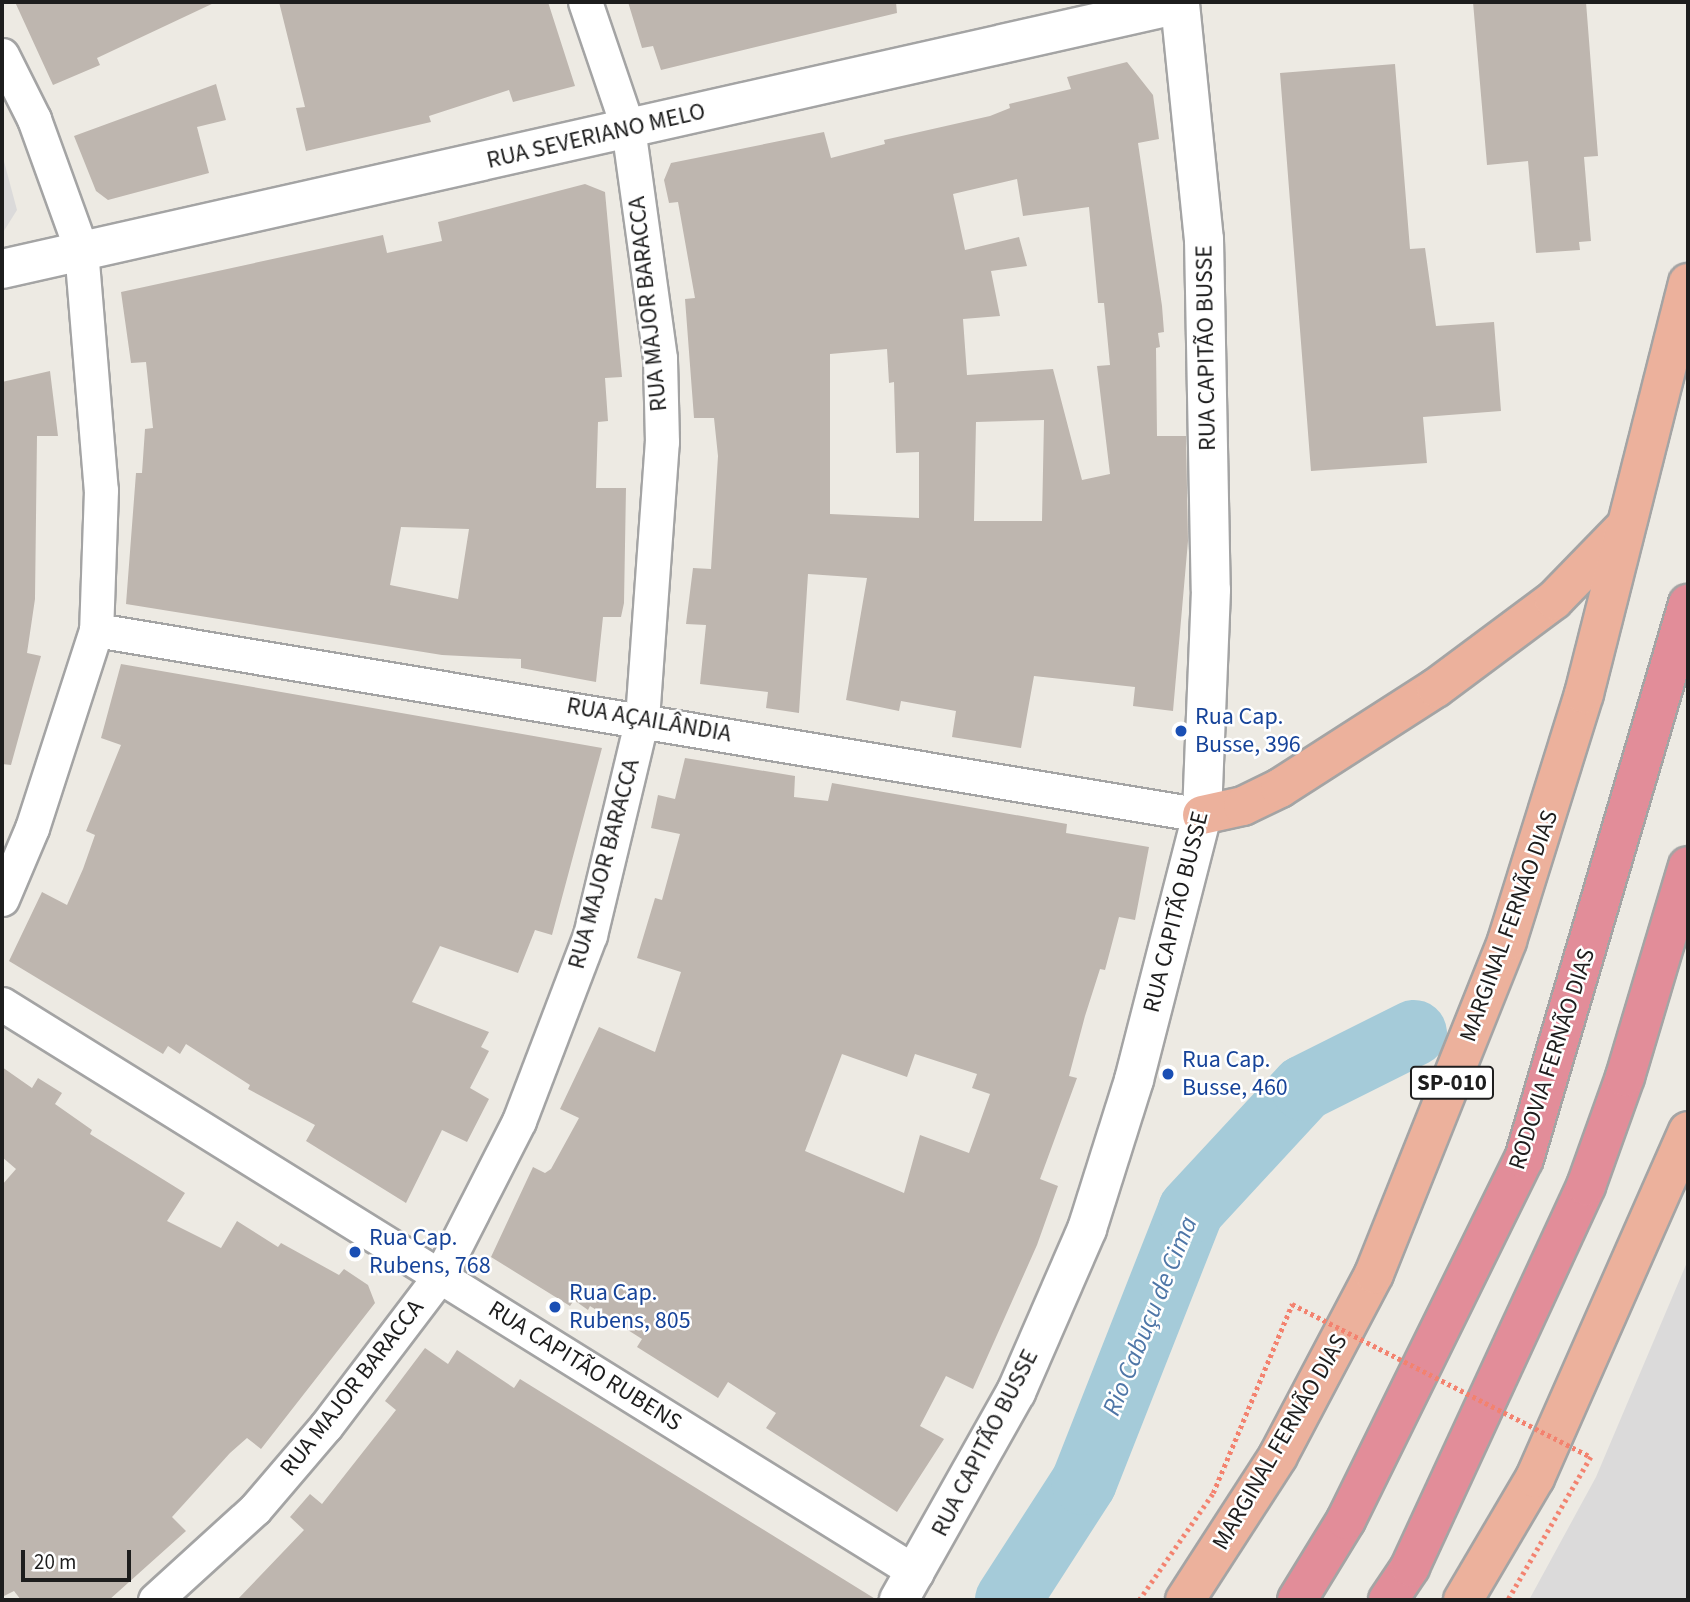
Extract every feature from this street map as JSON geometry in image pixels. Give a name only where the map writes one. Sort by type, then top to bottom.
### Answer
[{"type":"highway","name":"MARGINAL FERNÃO DIAS","points":[[1185,1600],[1278,1456],[1374,1274],[1507,942],[1552,809],[1688,283]]},
{"type":"highway","points":[[1202,816],[1243,806],[1280,788],[1436,688],[1554,600],[1625,526]]},
{"type":"highway","name":"RODOVIA FERNÃO DIAS","points":[[1297,1600],[1346,1520],[1524,1159],[1688,604]]},
{"type":"highway","points":[[1388,1600],[1410,1567],[1586,1186],[1625,1077],[1688,866]]},
{"type":"highway","points":[[1463,1600],[1535,1478],[1688,1131]]},
{"type":"street","name":"RUA MAJOR BARACCA","points":[[155,1600],[255,1509],[326,1426],[440,1276],[519,1121],[581,960],[642,719],[662,442],[660,358],[628,128],[585,2]]},
{"type":"street","name":"RUA SEVERIANO MELO","points":[[2,269],[1182,2]]},
{"type":"street","name":"RUA CAPITÃO BUSSE","points":[[908,1586],[1016,1392],[1087,1229],[1134,1080],[1202,816],[1211,590],[1204,239],[1182,2]]},
{"type":"street","points":[[2,55],[34,119],[81,249],[101,490],[96,630],[32,828],[2,900]]},
{"type":"street","name":"RUA AÇAILÂNDIA","points":[[96,630],[642,719],[1202,816]]},
{"type":"street","name":"RUA CAPITÃO RUBENS","points":[[2,1004],[440,1276],[908,1586]]},
{"type":"path","points":[[1139,1600],[1213,1493],[1292,1304],[1591,1457],[1508,1600]]},
{"type":"shaded area","points":[[2,154],[17,210],[2,234]]},
{"type":"shaded area","points":[[1688,1260],[1688,1600],[1529,1600],[1596,1477]]},
{"type":"building","points":[[15,2],[216,2],[97,58],[100,65],[53,85]]},
{"type":"building","points":[[279,2],[548,2],[575,86],[513,102],[509,90],[429,116],[431,122],[306,151],[296,108],[305,107]]},
{"type":"building","points":[[628,2],[896,2],[897,13],[661,70],[653,46],[642,48]]},
{"type":"building","points":[[1473,2],[1586,2],[1598,156],[1584,157],[1591,241],[1579,242],[1580,250],[1536,253],[1528,161],[1487,165]]},
{"type":"building","points":[[1127,62],[1153,95],[1159,139],[1138,143],[1164,332],[1158,333],[1160,347],[1156,348],[1157,436],[1186,436],[1188,541],[1173,711],[1133,706],[1135,687],[1034,676],[1021,748],[952,737],[956,711],[901,701],[899,711],[846,700],[867,578],[808,574],[799,713],[766,708],[768,692],[700,684],[706,625],[686,624],[693,568],[711,569],[718,456],[714,418],[694,418],[685,299],[695,298],[678,202],[669,203],[664,180],[671,163],[824,132],[831,158],[885,144],[884,140],[990,116],[1010,108],[1009,104],[1071,89],[1067,77]],"holes":[[[1017,179],[1023,216],[1089,207],[1098,303],[1104,303],[1110,365],[1097,366],[1110,474],[1082,480],[1053,369],[967,375],[963,319],[1000,316],[991,271],[1027,266],[1019,237],[965,250],[953,194]],[[887,349],[889,383],[894,382],[896,453],[919,452],[919,518],[830,514],[830,354]],[[1044,420],[1042,521],[974,521],[976,422]]]},
{"type":"building","points":[[1395,64],[1410,249],[1425,248],[1436,326],[1494,322],[1501,411],[1423,417],[1427,463],[1311,471],[1280,73]]},
{"type":"building","points":[[216,84],[226,120],[197,127],[209,173],[108,200],[96,191],[74,136]]},
{"type":"building","points":[[585,184],[605,192],[622,377],[605,378],[608,421],[598,422],[596,488],[626,488],[624,603],[621,617],[603,617],[596,682],[521,668],[521,659],[442,655],[126,604],[136,473],[142,473],[145,429],[153,428],[146,362],[131,363],[121,292],[383,235],[387,253],[442,241],[438,222]],"holes":[[[401,527],[469,529],[458,599],[390,585]]]},
{"type":"building","points":[[50,371],[58,436],[37,436],[35,599],[27,653],[41,656],[11,765],[2,764],[2,382]]},
{"type":"building","points":[[121,664],[602,748],[552,935],[535,930],[518,973],[440,946],[412,1002],[489,1032],[481,1047],[489,1051],[470,1088],[489,1099],[467,1142],[442,1130],[406,1203],[306,1141],[315,1125],[248,1089],[250,1085],[186,1044],[180,1054],[168,1046],[163,1054],[9,961],[42,892],[67,905],[83,869],[95,835],[86,831],[121,745],[101,738]]},
{"type":"building","points":[[685,758],[795,776],[794,797],[828,801],[832,783],[1067,824],[1066,833],[1149,847],[1135,920],[1119,917],[1105,970],[1100,969],[1085,1016],[1069,1076],[1077,1078],[1040,1179],[1058,1186],[1037,1245],[973,1389],[946,1376],[920,1426],[944,1439],[897,1512],[766,1428],[776,1413],[728,1382],[718,1398],[637,1347],[642,1339],[590,1306],[588,1310],[574,1300],[570,1306],[491,1257],[533,1167],[545,1173],[551,1169],[579,1118],[560,1109],[599,1027],[655,1052],[681,972],[637,958],[655,898],[662,900],[680,834],[651,828],[658,795],[675,799]],"holes":[[[842,1054],[907,1077],[915,1054],[977,1074],[972,1088],[990,1094],[969,1153],[920,1135],[904,1193],[805,1151]]]},
{"type":"building","points":[[2,1067],[32,1088],[38,1078],[62,1093],[55,1104],[92,1130],[90,1134],[185,1193],[167,1221],[221,1248],[237,1221],[278,1247],[281,1243],[339,1275],[344,1269],[368,1285],[375,1303],[261,1449],[247,1438],[230,1453],[172,1517],[186,1531],[109,1600],[21,1600],[14,1591],[2,1597],[2,1185],[16,1169],[2,1157]]},
{"type":"building","points":[[425,1348],[448,1364],[457,1350],[514,1388],[520,1379],[877,1600],[237,1600],[304,1530],[290,1517],[310,1494],[322,1504],[396,1410],[385,1401]]},
{"type":"waterway","name":"Rio Cabuçu de Cima","points":[[1008,1600],[1084,1482],[1191,1210],[1304,1088],[1414,1033]]},
{"type":"place","name":"Rua Cap. Busse, 396","points":[[1181,731]]},
{"type":"place","name":"Rua Cap. Busse, 460","points":[[1168,1074]]},
{"type":"place","name":"Rua Cap. Rubens, 768","points":[[355,1252]]},
{"type":"place","name":"Rua Cap. Rubens, 805","points":[[555,1307]]}]
